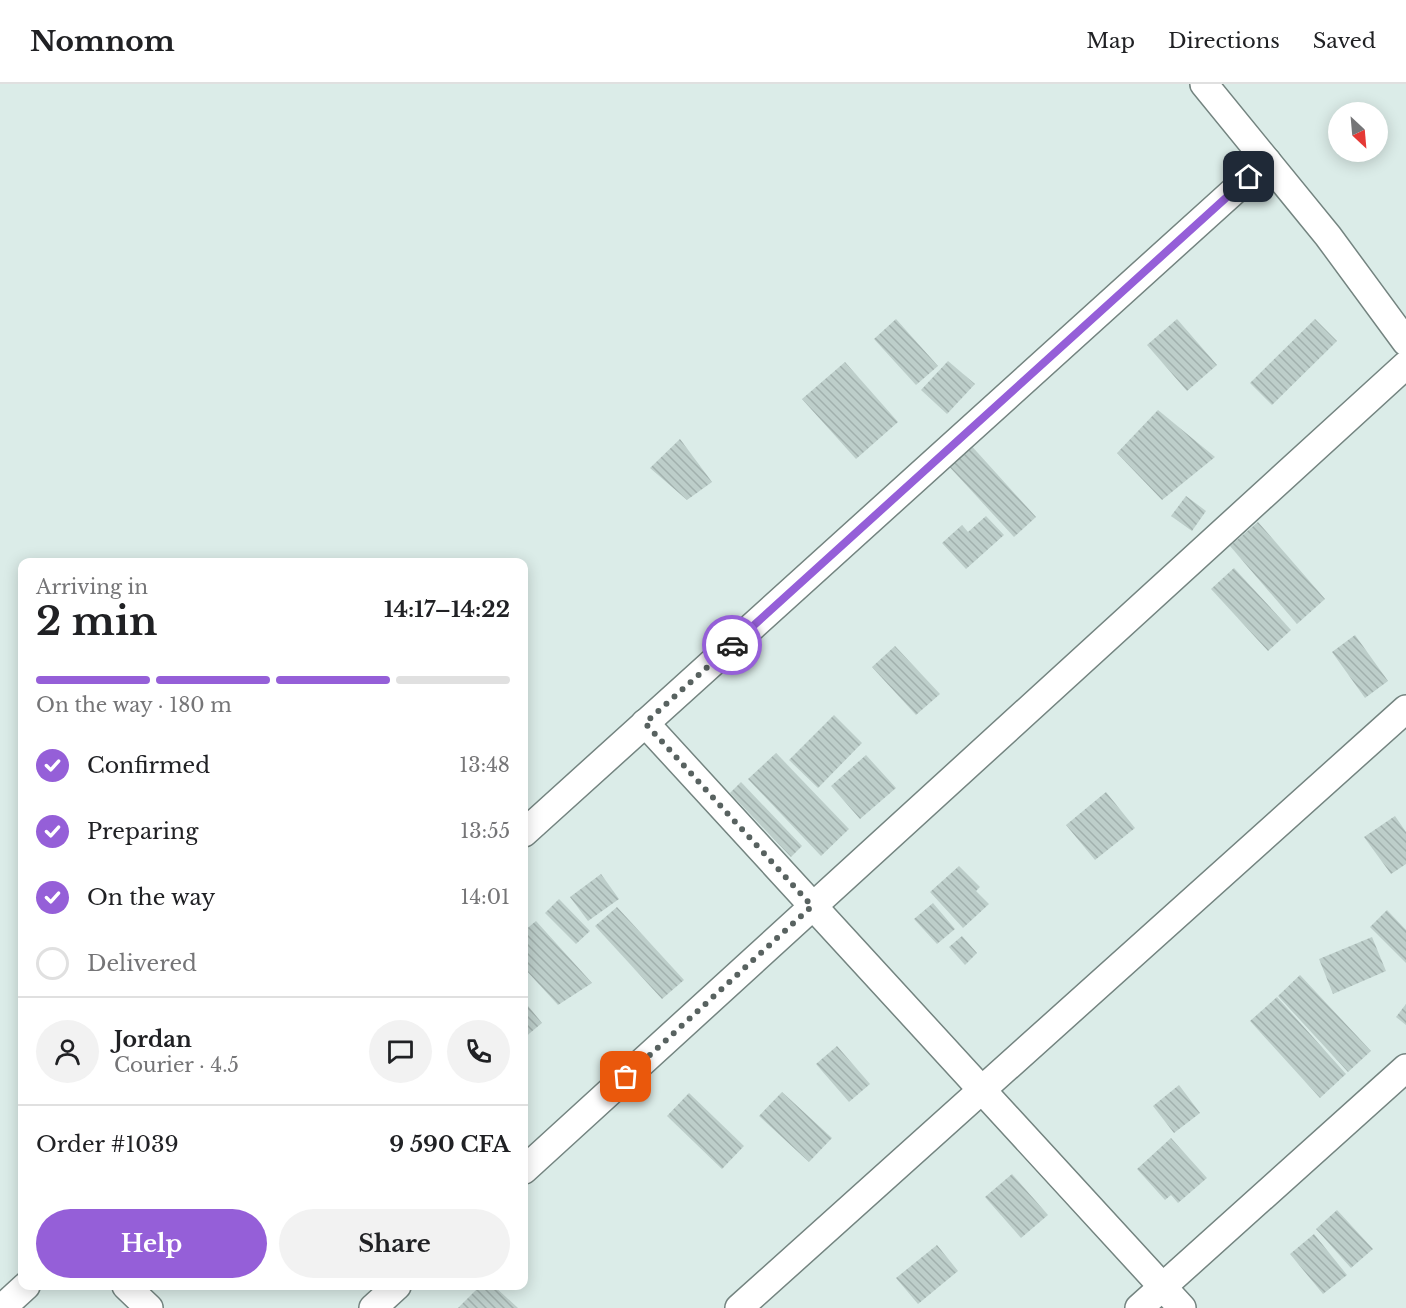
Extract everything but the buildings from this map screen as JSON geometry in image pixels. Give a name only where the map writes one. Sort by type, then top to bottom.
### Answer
[{"type":"street","points":[[1204,84],[1328,236],[1406,342]]},
{"type":"street","points":[[528,828],[1267,161]]},
{"type":"street","points":[[528,1166],[1406,365]]},
{"type":"street","points":[[739,1308],[1406,709]]},
{"type":"street","points":[[645,723],[1182,1308]]},
{"type":"street","points":[[1138,1308],[1406,1068]]},
{"type":"street","points":[[2,1308],[22,1290]]},
{"type":"street","points":[[130,1290],[149,1308]]},
{"type":"street","points":[[373,1308],[393,1290]]},
{"type":"way so far","points":[[626,1077],[812,906],[645,723],[732,645]]},
{"type":"route","points":[[732,645],[1249,177]]}]
